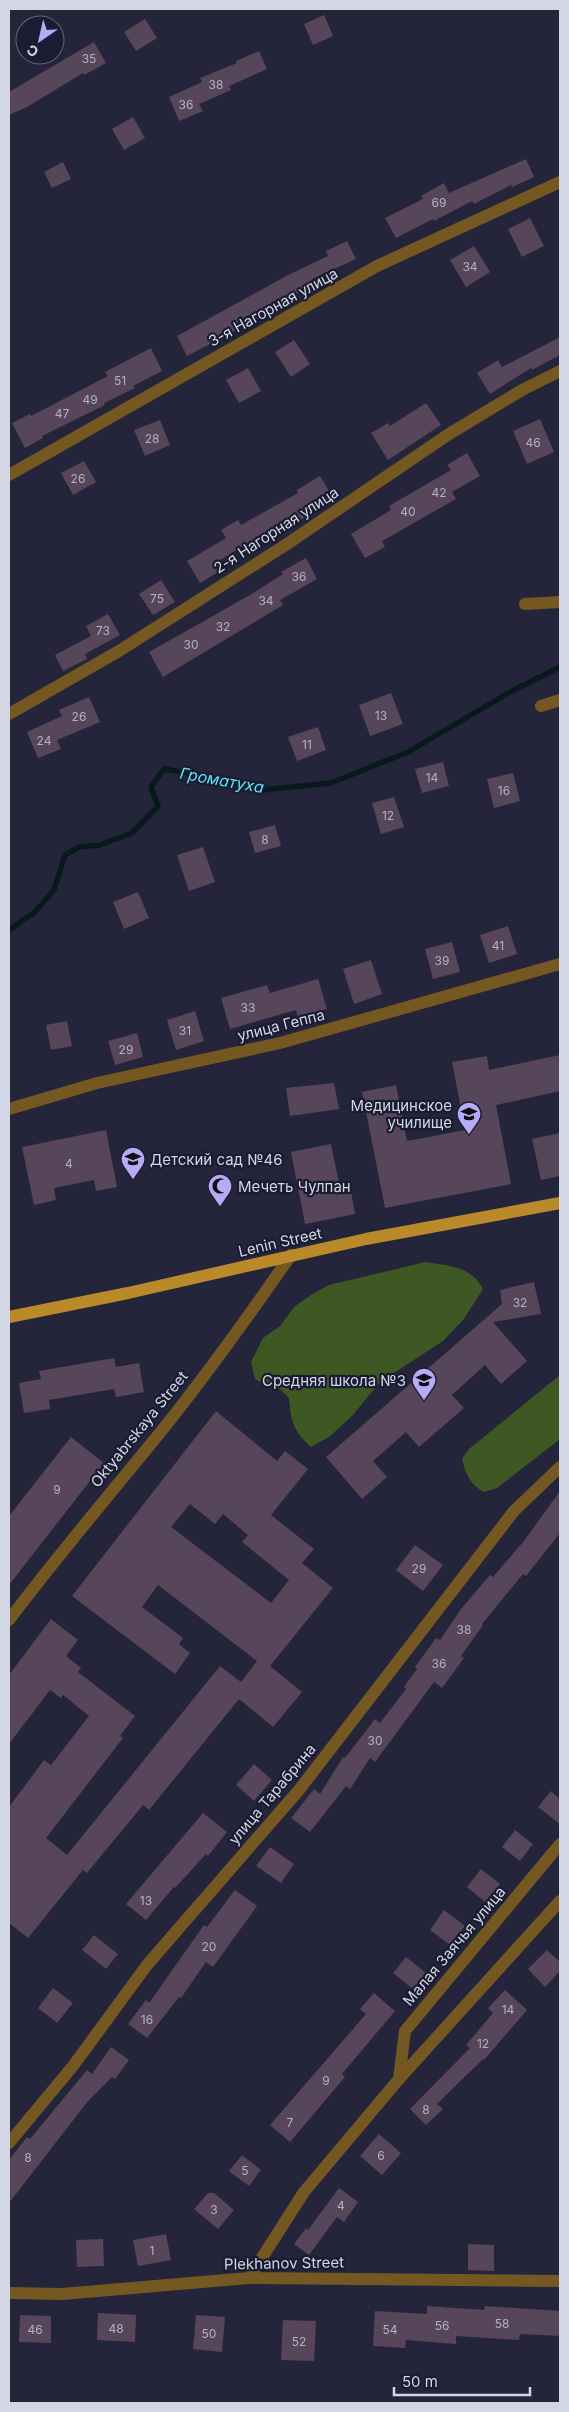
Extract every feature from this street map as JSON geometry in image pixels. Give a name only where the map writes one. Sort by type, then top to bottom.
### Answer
[{"type":"main road","name":"Lenin Street","points":[[9,1317],[128,1293],[291,1255],[560,1203]]},
{"type":"street","name":"3-я Нагорная улица","points":[[9,475],[377,266],[560,182]]},
{"type":"street","name":"2-я Нагорная улица","points":[[9,714],[103,660],[169,619],[286,544],[456,429],[522,390],[560,371]]},
{"type":"street","points":[[525,604],[560,602]]},
{"type":"street","points":[[542,706],[560,700]]},
{"type":"street","name":"улица Геппа","points":[[9,1109],[97,1083],[280,1043],[560,964]]},
{"type":"street","name":"Oktyabrskaya Street","points":[[9,1620],[71,1539],[169,1421],[250,1315],[291,1255]]},
{"type":"street","name":"улица Тарабрина","points":[[9,2143],[72,2066],[148,1965],[299,1790],[514,1512],[560,1467]]},
{"type":"street","name":"Малая Заячья улица","points":[[399,2079],[405,2031],[560,1844]]},
{"type":"street","points":[[249,2278],[304,2192],[399,2079],[560,1901]]},
{"type":"street","name":"Plekhanov Street","points":[[9,2293],[62,2294],[249,2278],[560,2281]]},
{"type":"green space","points":[[426,1262],[451,1266],[466,1271],[478,1281],[483,1289],[463,1320],[443,1341],[380,1382],[352,1416],[329,1437],[311,1447],[300,1436],[294,1425],[289,1398],[276,1385],[264,1384],[255,1379],[251,1362],[263,1338],[280,1326],[294,1307],[329,1285]]},
{"type":"green space","points":[[560,1375],[560,1439],[497,1488],[484,1492],[479,1489],[469,1479],[462,1459],[469,1449]]},
{"type":"building","points":[[324,15],[333,36],[313,45],[304,24]]},
{"type":"building","points":[[145,19],[157,38],[136,51],[124,32]]},
{"type":"building","points":[[94,42],[106,63],[84,75],[83,73],[27,107],[9,115],[9,92],[55,65],[65,65],[65,59]]},
{"type":"building","points":[[259,51],[267,69],[229,86],[231,90],[199,104],[203,111],[179,121],[169,97],[202,82],[200,78],[237,63],[236,61]]},
{"type":"building","points":[[133,117],[145,138],[124,150],[112,129]]},
{"type":"building","points":[[526,159],[534,177],[512,187],[511,185],[474,204],[472,201],[396,238],[385,218],[423,199],[421,196],[444,183],[449,193]]},
{"type":"building","points":[[63,162],[71,179],[52,188],[44,172]]},
{"type":"building","points":[[530,218],[544,246],[522,257],[508,229]]},
{"type":"building","points":[[347,241],[356,259],[312,279],[315,285],[285,299],[287,301],[252,322],[187,356],[177,336],[290,274],[328,256],[326,251]]},
{"type":"building","points":[[474,246],[490,272],[466,287],[450,260]]},
{"type":"building","points":[[560,337],[560,355],[532,370],[531,368],[490,394],[477,373],[498,360],[502,367]]},
{"type":"building","points":[[294,340],[310,364],[291,377],[275,352]]},
{"type":"building","points":[[151,348],[162,371],[133,386],[135,388],[104,403],[105,405],[42,436],[43,438],[25,448],[12,423],[30,414],[31,416],[108,376],[105,372]]},
{"type":"building","points":[[248,368],[261,391],[239,403],[226,380]]},
{"type":"building","points":[[426,403],[441,425],[388,460],[371,433],[388,423],[390,426]]},
{"type":"building","points":[[540,419],[554,452],[527,464],[513,431]]},
{"type":"building","points":[[160,420],[170,445],[145,456],[134,430]]},
{"type":"building","points":[[467,453],[480,476],[452,492],[456,499],[382,541],[385,547],[365,558],[351,534],[391,510],[389,506],[451,470],[447,465]]},
{"type":"building","points":[[84,461],[96,482],[73,495],[61,473]]},
{"type":"building","points":[[320,476],[334,499],[268,540],[264,533],[217,562],[222,570],[200,583],[187,561],[226,538],[221,530],[238,520],[241,525],[298,493],[297,490]]},
{"type":"building","points":[[306,558],[317,579],[280,600],[283,605],[163,677],[149,652],[250,595],[283,574],[281,572]]},
{"type":"building","points":[[161,580],[175,602],[153,615],[139,594]]},
{"type":"building","points":[[108,614],[120,635],[85,654],[87,659],[63,671],[55,655],[91,636],[86,626]]},
{"type":"building","points":[[391,693],[403,724],[370,736],[359,705]]},
{"type":"building","points":[[89,697],[100,722],[57,740],[61,749],[38,758],[27,732],[62,716],[59,710]]},
{"type":"building","points":[[318,727],[326,750],[297,761],[288,737]]},
{"type":"building","points":[[443,762],[449,786],[422,793],[415,769]]},
{"type":"building","points":[[513,773],[520,801],[494,808],[487,779]]},
{"type":"building","points":[[394,797],[404,827],[381,834],[372,803]]},
{"type":"building","points":[[275,825],[281,846],[255,853],[249,832]]},
{"type":"building","points":[[203,847],[215,882],[189,891],[177,855]]},
{"type":"building","points":[[138,892],[149,918],[124,929],[113,902]]},
{"type":"building","points":[[508,926],[517,954],[489,963],[480,935]]},
{"type":"building","points":[[452,942],[460,972],[433,979],[425,949]]},
{"type":"building","points":[[371,960],[382,994],[354,1004],[343,969]]},
{"type":"building","points":[[318,979],[327,1009],[298,1017],[296,1010],[230,1029],[221,998],[267,985],[270,993]]},
{"type":"building","points":[[195,1011],[204,1041],[176,1050],[167,1020]]},
{"type":"building","points":[[67,1021],[72,1046],[51,1050],[46,1025]]},
{"type":"building","points":[[137,1033],[143,1057],[115,1065],[108,1041]]},
{"type":"building","name":"Медицинское училище","points":[[560,1055],[560,1091],[496,1105],[511,1184],[385,1208],[362,1092],[396,1085],[407,1141],[465,1130],[452,1062],[487,1056],[489,1070]]},
{"type":"building","points":[[334,1083],[339,1109],[290,1116],[286,1088]]},
{"type":"building","points":[[106,1130],[117,1187],[96,1191],[94,1180],[54,1188],[56,1200],[34,1205],[22,1147]]},
{"type":"building","points":[[560,1133],[560,1176],[541,1180],[532,1139]]},
{"type":"building","points":[[331,1144],[341,1193],[351,1191],[355,1214],[305,1224],[291,1152]]},
{"type":"building","name":"Средняя школа №3","points":[[534,1282],[541,1314],[493,1322],[527,1361],[501,1384],[485,1365],[452,1395],[464,1408],[419,1447],[406,1432],[373,1461],[387,1477],[362,1499],[326,1457],[502,1304],[500,1290]]},
{"type":"building","points":[[114,1358],[116,1367],[139,1363],[144,1392],[116,1397],[114,1389],[49,1400],[50,1409],[24,1413],[19,1383],[41,1379],[39,1371]]},
{"type":"building","points":[[216,1411],[277,1461],[285,1451],[308,1469],[271,1515],[314,1549],[302,1563],[333,1588],[270,1666],[302,1692],[273,1727],[239,1699],[149,1810],[143,1805],[87,1873],[83,1870],[28,1938],[9,1923],[9,1807],[44,1760],[51,1765],[89,1716],[63,1695],[61,1698],[50,1690],[9,1744],[9,1675],[51,1619],[78,1640],[66,1656],[81,1668],[78,1672],[135,1716],[120,1736],[123,1738],[46,1838],[67,1855],[220,1666],[241,1682],[257,1661],[158,1585],[142,1607],[183,1638],[179,1644],[190,1653],[175,1674],[72,1596]],"holes":[[[190,1504],[215,1524],[223,1514],[248,1535],[242,1542],[289,1580],[271,1603],[171,1527]]]},
{"type":"building","points":[[71,1437],[104,1463],[9,1585],[9,1516]]},
{"type":"building","points":[[560,1491],[560,1533],[526,1576],[523,1574],[482,1624],[461,1656],[464,1658],[442,1688],[434,1682],[375,1762],[370,1758],[350,1789],[346,1786],[310,1832],[291,1818],[314,1789],[320,1794],[343,1757],[345,1758],[375,1719],[380,1723],[406,1689],[404,1687],[417,1669],[415,1667],[436,1638],[440,1640],[461,1609],[490,1575],[493,1577],[524,1541]]},
{"type":"building","points":[[415,1545],[443,1565],[423,1591],[396,1570]]},
{"type":"building","points":[[254,1764],[272,1780],[254,1801],[236,1785]]},
{"type":"building","points":[[551,1791],[560,1799],[560,1824],[538,1807]]},
{"type":"building","points":[[203,1813],[227,1832],[208,1856],[206,1854],[174,1887],[146,1920],[126,1904]]},
{"type":"building","points":[[515,1830],[533,1844],[520,1861],[502,1847]]},
{"type":"building","points":[[270,1847],[294,1864],[281,1883],[256,1866]]},
{"type":"building","points":[[481,1869],[500,1884],[485,1902],[467,1887]]},
{"type":"building","points":[[235,1890],[257,1906],[213,1967],[206,1962],[181,1998],[179,1997],[147,2038],[128,2024],[146,2000],[149,2003],[204,1925],[207,1927]]},
{"type":"building","points":[[444,1910],[465,1926],[450,1945],[430,1930]]},
{"type":"building","points":[[94,1935],[118,1954],[106,1969],[82,1950]]},
{"type":"building","points":[[547,1950],[560,1962],[560,1971],[545,1987],[528,1969]]},
{"type":"building","points":[[406,1957],[426,1973],[413,1989],[393,1973]]},
{"type":"building","points":[[53,1988],[73,2003],[57,2023],[38,2008]]},
{"type":"building","points":[[505,1990],[527,2010],[484,2060],[437,2104],[443,2109],[426,2125],[410,2109],[470,2048],[466,2045],[493,2013],[488,2008]]},
{"type":"building","points":[[374,1993],[395,2011],[342,2074],[345,2077],[290,2142],[270,2125],[366,2014],[360,2009]]},
{"type":"building","points":[[111,2047],[129,2060],[115,2079],[112,2077],[88,2101],[9,2203],[9,2160],[27,2137],[30,2139],[87,2070],[92,2074]]},
{"type":"building","points":[[379,2134],[401,2153],[382,2175],[360,2156]]},
{"type":"building","points":[[242,2155],[261,2170],[249,2186],[229,2171]]},
{"type":"building","points":[[339,2188],[358,2202],[344,2222],[337,2217],[309,2255],[294,2244],[306,2228],[308,2230]]},
{"type":"building","points":[[208,2193],[214,2193],[234,2210],[218,2229],[194,2209]]},
{"type":"building","points":[[166,2234],[171,2260],[138,2266],[133,2240]]},
{"type":"building","points":[[103,2239],[104,2266],[77,2267],[76,2240]]},
{"type":"building","points":[[468,2244],[494,2245],[494,2271],[468,2270]]},
{"type":"building","points":[[427,2306],[484,2310],[485,2306],[560,2311],[560,2336],[520,2334],[519,2340],[456,2336],[456,2344],[406,2340],[405,2348],[373,2346],[375,2311],[427,2314]]},
{"type":"building","points":[[98,2313],[136,2315],[135,2342],[97,2340]]},
{"type":"building","points":[[20,2315],[51,2316],[51,2343],[19,2342]]},
{"type":"building","points":[[196,2315],[225,2317],[222,2352],[193,2349]]},
{"type":"building","points":[[283,2320],[316,2321],[314,2361],[281,2360]]},
{"type":"waterway","name":"Громатуха","points":[[9,930],[35,912],[54,890],[65,855],[79,847],[100,845],[132,833],[158,806],[151,787],[164,769],[207,776],[228,783],[263,790],[331,783],[408,752],[512,691],[560,667]]},
{"type":"place","name":"Медицинское училище","points":[[469,1135]]},
{"type":"place","name":"Детский сад №46","points":[[133,1180]]},
{"type":"place","name":"Мечеть Чулпан","points":[[220,1207]]},
{"type":"place","name":"Средняя школа №3","points":[[424,1401]]}]
